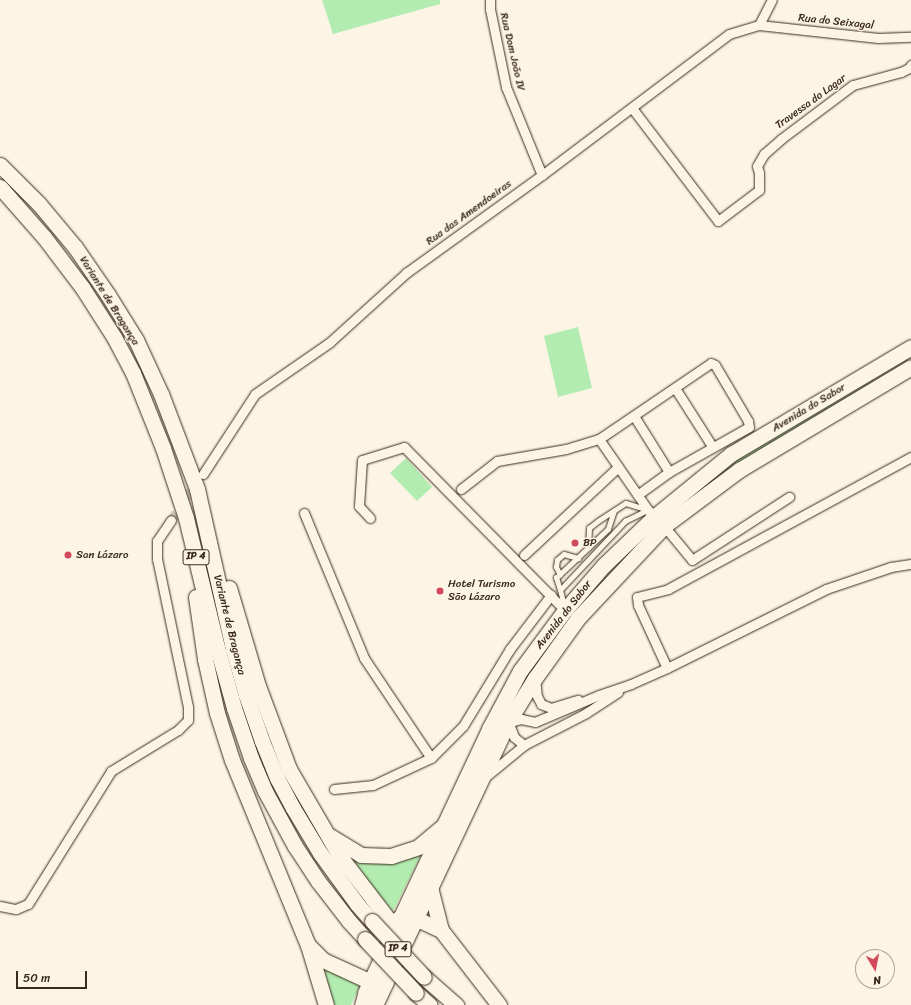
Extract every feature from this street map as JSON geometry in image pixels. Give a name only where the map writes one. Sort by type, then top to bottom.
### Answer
[{"type":"main road","name":"Variante de Bragança","points":[[0,166],[39,204],[74,247],[108,295],[136,340],[161,394],[197,489],[233,649],[246,695],[277,778],[293,808],[320,853],[357,904],[424,977],[456,1005]]},
{"type":"main road","name":"Variante de Bragança","points":[[0,187],[44,236],[82,287],[114,337],[133,373],[163,448],[186,518],[217,647],[234,708],[265,791],[295,846],[318,881],[348,921],[416,993],[430,1005]]},
{"type":"main road","name":"Avenida do Sabor","points":[[370,995],[397,923],[489,729],[520,671],[565,610],[603,566],[656,517],[731,454],[911,347]]},
{"type":"main road","name":"Avenida do Sabor","points":[[370,995],[404,943],[508,722],[535,678],[578,618],[656,517],[739,470],[911,367]]},
{"type":"main road","points":[[197,489],[215,538],[256,679],[289,769],[325,834],[357,881],[397,923],[404,943]]},
{"type":"main road","points":[[186,518],[205,659],[217,713],[232,760],[308,945],[326,1005]]},
{"type":"main road","points":[[325,834],[361,855],[392,856],[418,847],[444,825]]},
{"type":"main road","points":[[430,887],[441,930],[499,1005]]},
{"type":"main road","points":[[397,923],[415,918],[441,930]]},
{"type":"main road","points":[[308,945],[323,960],[370,995]]},
{"type":"street","name":"Rua Dom João IV","points":[[490,0],[490,9],[506,87],[542,175]]},
{"type":"street","points":[[759,25],[772,0]]},
{"type":"street","name":"Rua das Amendoeiras","points":[[203,474],[255,394],[330,342],[406,273],[542,175],[729,34],[759,25]]},
{"type":"street","name":"Rua do Seixagal","points":[[759,25],[878,38],[911,37]]},
{"type":"street","name":"Travessa do Lagar","points":[[632,108],[718,221],[759,190],[759,173],[757,166],[764,154],[781,139],[853,85],[901,72],[909,68],[911,65]]},
{"type":"street","points":[[461,489],[497,461],[566,448],[599,439],[711,363],[715,365],[748,421],[749,427],[712,446],[669,472],[637,495]]},
{"type":"street","points":[[675,388],[712,446]]},
{"type":"street","points":[[634,416],[669,472]]},
{"type":"street","points":[[599,439],[637,495],[692,560],[789,497]]},
{"type":"street","points":[[370,518],[359,506],[362,460],[404,447],[565,610]]},
{"type":"street","points":[[667,668],[638,605],[637,597],[668,589],[911,457]]},
{"type":"street","points":[[524,555],[618,467]]},
{"type":"street","points":[[304,513],[364,658],[431,758]]},
{"type":"street","points":[[0,906],[16,909],[28,904],[111,771],[178,730],[188,720],[188,707],[157,559],[157,541],[171,520]]},
{"type":"street","points":[[489,729],[522,719],[535,722],[667,668],[826,589],[891,567],[911,564]]},
{"type":"street","points":[[334,789],[373,785],[431,758],[463,726],[510,649],[551,595]]},
{"type":"street","points":[[520,671],[518,687],[505,708],[508,722],[514,737],[524,745]]},
{"type":"street","points":[[535,678],[537,696],[541,704],[551,708],[566,702],[599,695]]},
{"type":"street","points":[[482,780],[524,745],[586,713],[631,684]]},
{"type":"lane","points":[[588,548],[589,528],[626,503],[656,517]]},
{"type":"lane","points":[[565,610],[556,578],[608,529],[614,511]]},
{"type":"lane","points":[[560,590],[625,521],[656,517]]},
{"type":"lane","points":[[560,575],[556,567],[557,560],[564,554],[578,558]]},
{"type":"green space","points":[[322,0],[440,0],[440,4],[333,34]]},
{"type":"green space","points":[[578,327],[592,388],[558,397],[544,336]]},
{"type":"green space","points":[[871,377],[874,381],[681,506],[681,502],[725,469],[734,459]]},
{"type":"green space","points":[[406,458],[432,487],[417,501],[390,473]]},
{"type":"green space","points":[[422,853],[393,911],[372,887],[352,859],[369,862]]},
{"type":"green space","points":[[323,967],[359,983],[360,986],[351,1005],[334,1005]]},
{"type":"tunnel","points":[[171,520],[196,483]]},
{"type":"place","name":"BP","points":[[575,543]]},
{"type":"place","name":"San Lázaro","points":[[68,555]]},
{"type":"place","name":"Hotel Turismo São Lázaro","points":[[440,591]]}]
